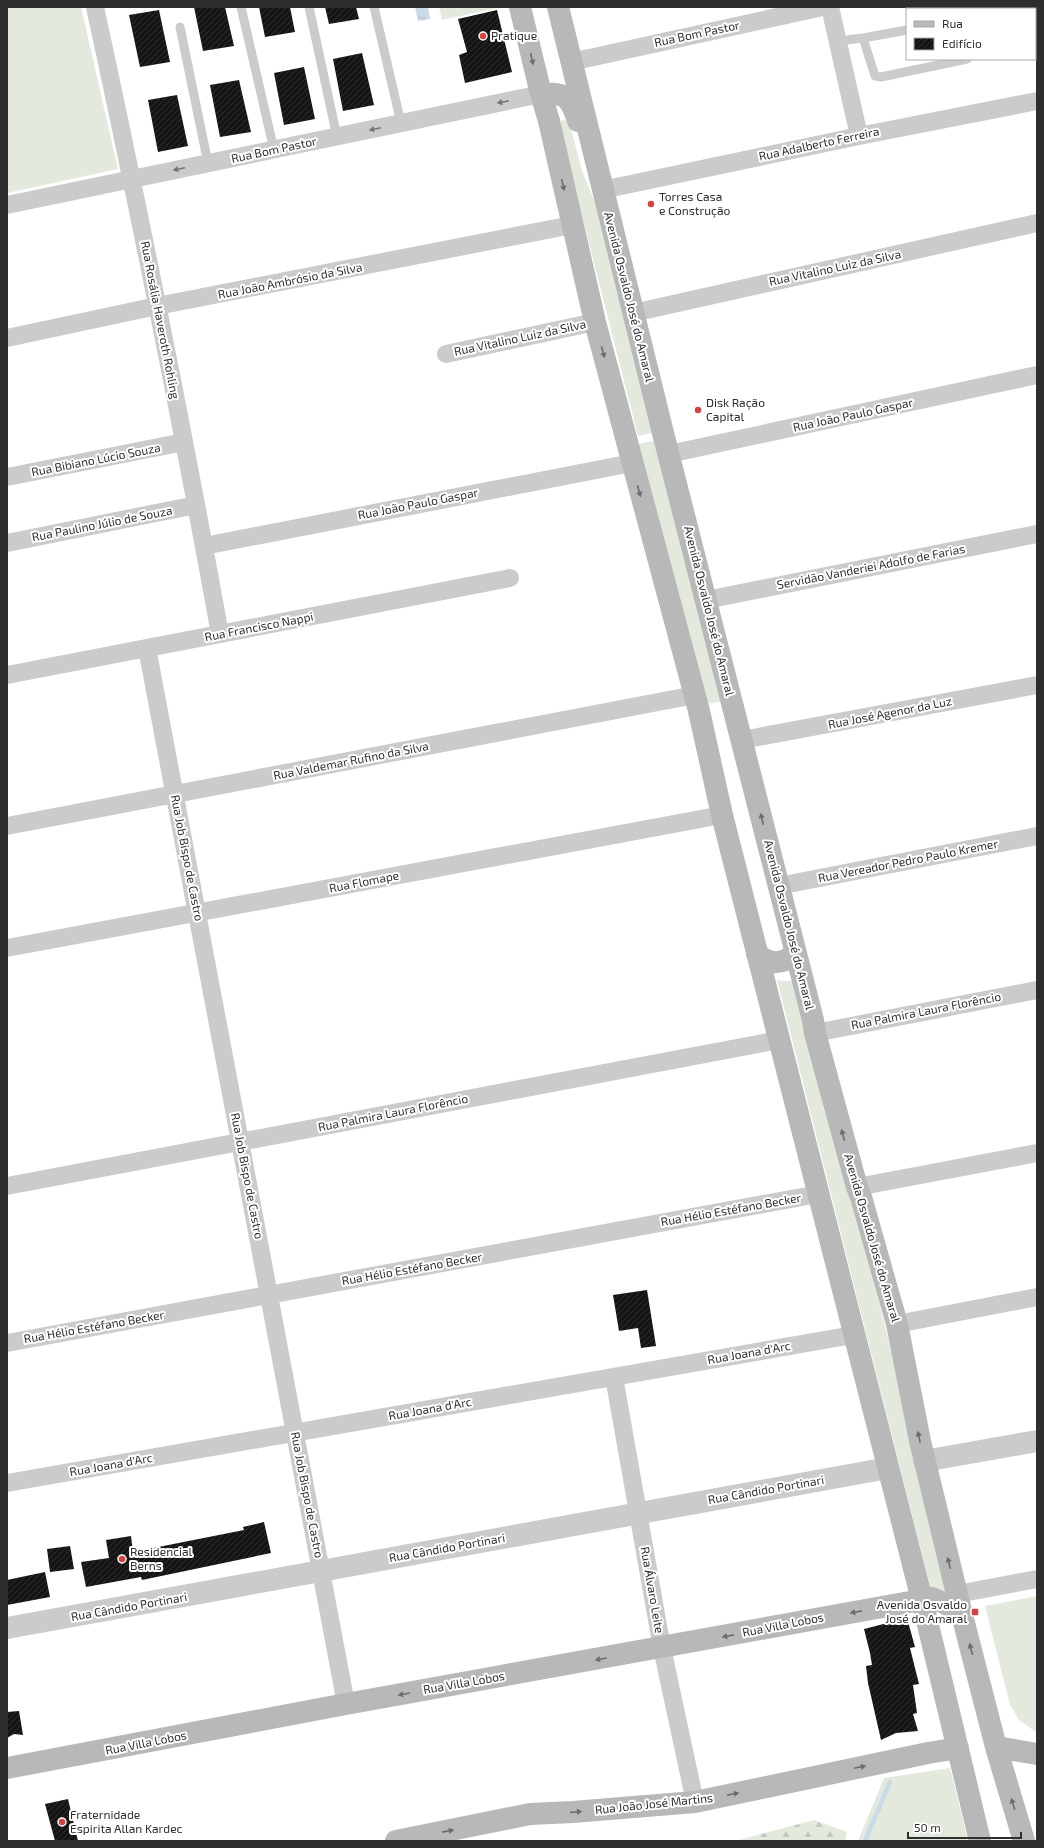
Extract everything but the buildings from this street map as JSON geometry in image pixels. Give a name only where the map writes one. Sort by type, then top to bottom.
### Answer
[{"type":"main road","points":[[520,7],[549,121],[595,322],[695,695],[722,815],[853,1335],[922,1600],[980,1841]]},
{"type":"main road","name":"Avenida Osvaldo José do Amaral","points":[[558,7],[602,190],[813,1020],[815,1033],[857,1187],[897,1324],[924,1461],[962,1615],[996,1747],[1024,1841]]},
{"type":"main road","points":[[541,94],[558,94],[570,101],[578,121],[587,157],[602,190]]},
{"type":"main road","points":[[758,954],[769,962],[776,963],[790,958],[795,953]]},
{"type":"main road","name":"Rua Villa Lobos","points":[[7,1768],[346,1704],[932,1598],[946,1604],[962,1615]]},
{"type":"main road","points":[[996,1747],[1037,1754]]},
{"type":"main road","name":"Rua João José Martins","points":[[396,1841],[530,1814],[695,1802],[913,1756],[958,1748]]},
{"type":"street","name":"Rua Rosália Haveroth Rohling","points":[[95,7],[158,306],[220,634]]},
{"type":"street","name":"Rua Bom Pastor","points":[[570,62],[823,7]]},
{"type":"street","points":[[830,7],[859,136]]},
{"type":"street","name":"Rua Bom Pastor","points":[[7,205],[541,94]]},
{"type":"street","name":"Rua Adalberto Ferreira","points":[[602,190],[859,136],[1037,101]]},
{"type":"street","name":"Rua Vitalino Luiz da Silva","points":[[633,313],[1037,223]]},
{"type":"street","name":"Rua João Ambrósio da Silva","points":[[7,338],[158,306],[572,225]]},
{"type":"street","name":"Rua Vitalino Luiz da Silva","points":[[446,354],[595,322]]},
{"type":"street","name":"Rua João Paulo Gaspar","points":[[669,454],[1037,375]]},
{"type":"street","name":"Rua Bibiano Lúcio Souza","points":[[7,477],[184,442]]},
{"type":"street","name":"Rua João Paulo Gaspar","points":[[204,546],[632,463]]},
{"type":"street","name":"Rua Paulino Júlio de Souza","points":[[7,543],[196,505]]},
{"type":"street","name":"Servidão Vanderiei Adolfo de Farias","points":[[706,600],[1037,534]]},
{"type":"street","name":"Rua Francisco Nappi","points":[[7,675],[510,578]]},
{"type":"street","name":"Rua Job Bispo de Castro","points":[[147,648],[346,1704]]},
{"type":"street","name":"Rua José Agenor da Luz","points":[[742,740],[1037,685]]},
{"type":"street","name":"Rua Valdemar Rufino da Silva","points":[[7,826],[695,695]]},
{"type":"street","name":"Rua Flomape","points":[[7,948],[722,815]]},
{"type":"street","name":"Rua Vereador Pedro Paulo Kremer","points":[[778,886],[1037,836]]},
{"type":"street","name":"Rua Palmira Laura Florêncio","points":[[815,1033],[1037,990]]},
{"type":"street","name":"Rua Palmira Laura Florêncio","points":[[7,1186],[779,1040]]},
{"type":"street","points":[[857,1187],[1037,1153]]},
{"type":"street","name":"Rua Hélio Estéfano Becker","points":[[7,1344],[818,1194]]},
{"type":"street","points":[[897,1324],[1037,1297]]},
{"type":"street","name":"Rua Joana d'Arc","points":[[7,1483],[853,1335]]},
{"type":"street","name":"Rua Álvaro Leite","points":[[614,1377],[662,1648],[695,1802]]},
{"type":"street","points":[[924,1461],[1037,1441]]},
{"type":"street","name":"Rua Cândido Portinari","points":[[7,1628],[888,1468]]},
{"type":"street","points":[[957,1594],[1037,1579]]},
{"type":"lane","points":[[241,7],[274,150]]},
{"type":"lane","points":[[308,7],[337,136]]},
{"type":"lane","points":[[374,7],[401,123]]},
{"type":"lane","points":[[180,27],[208,163]]},
{"type":"lane","points":[[838,41],[906,30]]},
{"type":"lane","points":[[863,38],[875,76],[881,77],[962,60]]},
{"type":"green space","points":[[7,7],[81,7],[118,169],[7,193]]},
{"type":"green space","points":[[439,7],[502,7],[442,20]]},
{"type":"green space","points":[[562,120],[569,121],[582,171],[604,224],[655,432],[638,436],[559,125]]},
{"type":"green space","points":[[658,440],[725,701],[706,704],[638,444]]},
{"type":"green space","points":[[777,980],[797,980],[956,1605],[931,1590]]},
{"type":"green space","points":[[1037,1596],[1036,1732],[1019,1720],[1010,1705],[985,1606]]},
{"type":"green space","points":[[950,1768],[968,1841],[858,1841],[884,1778]]},
{"type":"green space","points":[[814,1820],[847,1832],[845,1841],[735,1841]]},
{"type":"water","points":[[415,7],[428,7],[430,19],[418,21]]},
{"type":"waterway","points":[[865,1841],[890,1782]]},
{"type":"place","name":"Pratique","points":[[483,36]]},
{"type":"place","name":"Torres Casa e Construção","points":[[651,204]]},
{"type":"place","name":"Disk Ração Capital","points":[[698,410]]},
{"type":"place","name":"Residencial Berns","points":[[122,1559]]},
{"type":"place","name":"Avenida Osvaldo José do Amaral","points":[[975,1612]]},
{"type":"place","name":"Fraternidade Espirita Allan Kardec","points":[[62,1822]]}]
